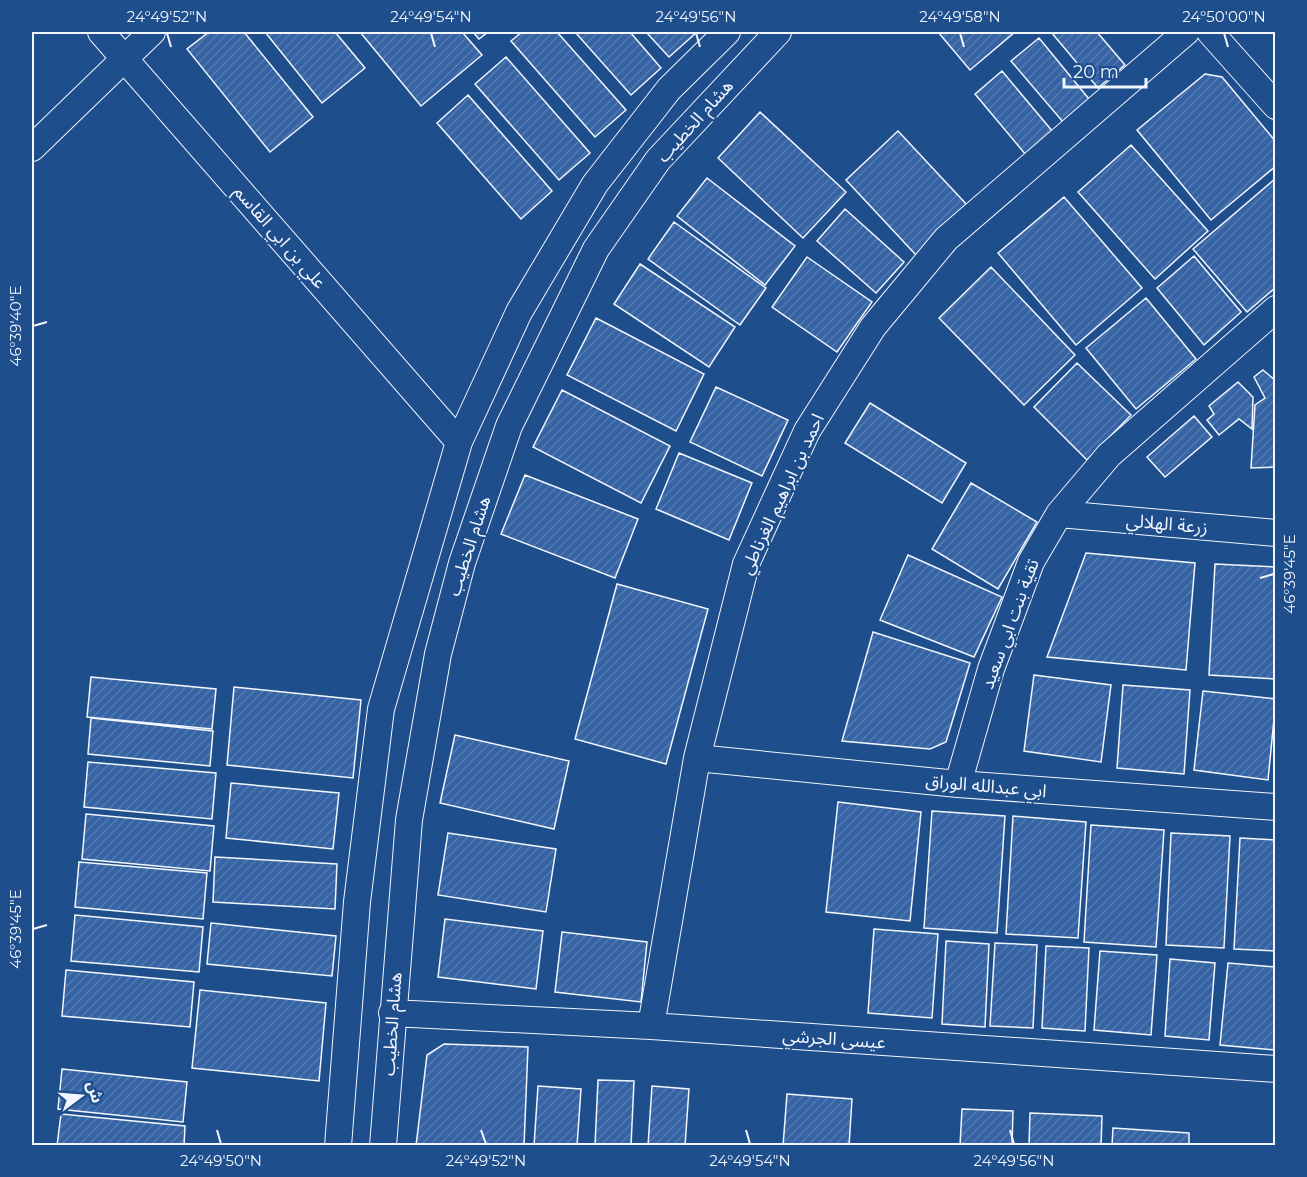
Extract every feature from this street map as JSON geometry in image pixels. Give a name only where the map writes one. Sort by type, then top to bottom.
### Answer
[{"type":"street","name":"علي بن ابي القاسم","points":[[101,32],[459,442]]},
{"type":"street","points":[[32,148],[123,57],[152,32]]},
{"type":"street","name":"هشام الخطيب","points":[[338,1146],[357,903],[381,709],[459,442],[519,312],[595,184],[669,89],[727,32]]},
{"type":"street","name":"هشام الخطيب","points":[[383,1146],[409,820],[438,654],[462,563],[509,426],[596,249],[658,160],[778,32]]},
{"type":"street","name":"احمد بن ابراهيم الغرناطي","points":[[651,1026],[697,758],[746,564],[807,431],[873,327],[946,239],[1186,32]]},
{"type":"street","points":[[1210,32],[1275,106]]},
{"type":"street","name":"تقية بنت ابي سعيد","points":[[958,784],[991,669],[1027,572],[1059,514],[1109,455],[1275,309]]},
{"type":"street","name":"زرعة الهلالي","points":[[1059,514],[1275,533]]},
{"type":"street","name":"ابي عبدالله الوراق","points":[[697,758],[958,784],[1275,807]]},
{"type":"street","name":"عيسى الجرشي","points":[[392,1013],[651,1026],[1275,1070]]},
{"type":"building","points":[[209,32],[244,32],[313,117],[270,152],[187,49]]},
{"type":"building","points":[[265,32],[335,32],[365,68],[322,103]]},
{"type":"building","points":[[360,32],[462,32],[482,55],[421,106]]},
{"type":"building","points":[[473,32],[488,32],[479,39]]},
{"type":"building","points":[[522,32],[557,32],[626,110],[595,137],[511,41]]},
{"type":"building","points":[[575,32],[630,32],[661,68],[631,95]]},
{"type":"building","points":[[646,32],[697,32],[669,57]]},
{"type":"building","points":[[938,32],[1015,32],[970,70]]},
{"type":"building","points":[[1051,32],[1097,32],[1125,65],[1098,88]]},
{"type":"building","points":[[1039,38],[1089,99],[1063,122],[1011,61]]},
{"type":"building","points":[[506,57],[590,153],[559,180],[475,84]]},
{"type":"building","points":[[1002,71],[1053,132],[1026,155],[975,94]]},
{"type":"building","points":[[1205,74],[1222,77],[1276,142],[1276,166],[1211,220],[1137,130]]},
{"type":"building","points":[[468,95],[552,191],[521,219],[437,123]]},
{"type":"building","points":[[760,112],[846,192],[803,238],[718,158]]},
{"type":"building","points":[[898,131],[968,206],[916,255],[846,180]]},
{"type":"building","points":[[1131,145],[1208,231],[1155,279],[1078,192]]},
{"type":"building","points":[[707,178],[795,246],[765,285],[677,216]]},
{"type":"building","points":[[1276,178],[1276,287],[1247,312],[1193,249]]},
{"type":"building","points":[[1064,197],[1142,288],[1076,345],[998,253]]},
{"type":"building","points":[[845,209],[904,262],[876,293],[817,241]]},
{"type":"building","points":[[674,222],[766,288],[740,325],[648,259]]},
{"type":"building","points":[[1194,256],[1241,312],[1204,345],[1157,288]]},
{"type":"building","points":[[807,257],[872,302],[837,352],[772,307]]},
{"type":"building","points":[[640,264],[735,327],[709,367],[614,304]]},
{"type":"building","points":[[991,267],[1075,355],[1024,405],[939,318]]},
{"type":"building","points":[[1146,298],[1196,359],[1136,409],[1086,348]]},
{"type":"building","points":[[596,318],[704,374],[676,431],[567,375]]},
{"type":"building","points":[[1077,363],[1131,415],[1087,460],[1034,407]]},
{"type":"building","points":[[1263,370],[1276,381],[1276,467],[1251,468],[1255,405],[1265,398],[1254,377]]},
{"type":"building","points":[[1238,382],[1253,397],[1252,429],[1239,419],[1219,435],[1207,420],[1214,414],[1209,406]]},
{"type":"building","points":[[716,387],[788,420],[762,476],[690,442]]},
{"type":"building","points":[[562,390],[670,446],[641,503],[533,447]]},
{"type":"building","points":[[870,403],[966,463],[942,503],[845,443]]},
{"type":"building","points":[[1194,416],[1212,437],[1165,477],[1147,457]]},
{"type":"building","points":[[679,453],[752,483],[729,540],[656,509]]},
{"type":"building","points":[[525,475],[638,519],[615,578],[501,534]]},
{"type":"building","points":[[971,483],[1037,522],[998,589],[932,549]]},
{"type":"building","points":[[1086,553],[1195,563],[1186,670],[1047,657]]},
{"type":"building","points":[[908,555],[1002,597],[974,657],[880,620]]},
{"type":"building","points":[[1215,564],[1276,567],[1276,679],[1209,675]]},
{"type":"building","points":[[617,584],[708,609],[666,764],[575,739]]},
{"type":"building","points":[[873,632],[970,663],[946,742],[930,749],[842,741]]},
{"type":"building","points":[[1034,675],[1111,685],[1101,762],[1024,751]]},
{"type":"building","points":[[91,677],[216,689],[212,729],[87,717]]},
{"type":"building","points":[[1123,685],[1190,690],[1184,774],[1117,768]]},
{"type":"building","points":[[234,687],[361,700],[353,778],[227,765]]},
{"type":"building","points":[[1203,691],[1276,699],[1268,780],[1194,770]]},
{"type":"building","points":[[91,718],[213,731],[210,766],[88,754]]},
{"type":"building","points":[[455,735],[569,761],[554,829],[440,803]]},
{"type":"building","points":[[88,762],[216,773],[212,819],[84,807]]},
{"type":"building","points":[[231,783],[339,793],[333,849],[226,838]]},
{"type":"building","points":[[838,802],[921,812],[910,921],[826,912]]},
{"type":"building","points":[[932,811],[1005,816],[997,933],[924,928]]},
{"type":"building","points":[[86,814],[214,826],[210,871],[82,859]]},
{"type":"building","points":[[1013,816],[1086,822],[1078,938],[1006,934]]},
{"type":"building","points":[[1091,825],[1164,830],[1156,947],[1084,942]]},
{"type":"building","points":[[448,833],[556,849],[546,912],[438,895]]},
{"type":"building","points":[[1171,833],[1230,836],[1224,948],[1166,945]]},
{"type":"building","points":[[1240,838],[1276,840],[1276,951],[1234,949]]},
{"type":"building","points":[[215,857],[337,864],[335,909],[213,902]]},
{"type":"building","points":[[79,862],[207,873],[203,919],[75,907]]},
{"type":"building","points":[[75,915],[203,927],[199,972],[71,961]]},
{"type":"building","points":[[445,919],[543,931],[536,989],[438,977]]},
{"type":"building","points":[[211,923],[336,936],[332,976],[207,964]]},
{"type":"building","points":[[874,929],[938,934],[932,1018],[868,1013]]},
{"type":"building","points":[[562,932],[647,942],[641,1002],[555,992]]},
{"type":"building","points":[[946,941],[989,944],[985,1027],[942,1024]]},
{"type":"building","points":[[995,943],[1037,945],[1033,1028],[990,1026]]},
{"type":"building","points":[[1046,946],[1089,948],[1085,1031],[1042,1028]]},
{"type":"building","points":[[1100,951],[1157,955],[1151,1035],[1094,1030]]},
{"type":"building","points":[[1170,959],[1215,963],[1209,1040],[1165,1036]]},
{"type":"building","points":[[1228,963],[1276,967],[1276,1050],[1220,1045]]},
{"type":"building","points":[[66,970],[194,982],[190,1027],[62,1016]]},
{"type":"building","points":[[200,990],[326,1003],[319,1081],[192,1068]]},
{"type":"building","points":[[444,1044],[528,1047],[524,1146],[416,1146],[427,1055]]},
{"type":"building","points":[[62,1069],[187,1082],[183,1122],[58,1109]]},
{"type":"building","points":[[598,1080],[634,1081],[631,1146],[595,1146]]},
{"type":"building","points":[[538,1086],[581,1089],[577,1146],[534,1146]]},
{"type":"building","points":[[652,1086],[689,1089],[685,1146],[648,1146]]},
{"type":"building","points":[[787,1094],[852,1099],[849,1146],[783,1146]]},
{"type":"building","points":[[962,1109],[1013,1111],[1012,1146],[960,1146]]},
{"type":"building","points":[[1030,1113],[1102,1116],[1101,1146],[1029,1146]]},
{"type":"building","points":[[61,1114],[185,1126],[184,1146],[57,1146]]},
{"type":"building","points":[[1113,1128],[1189,1133],[1189,1146],[1112,1146]]}]
